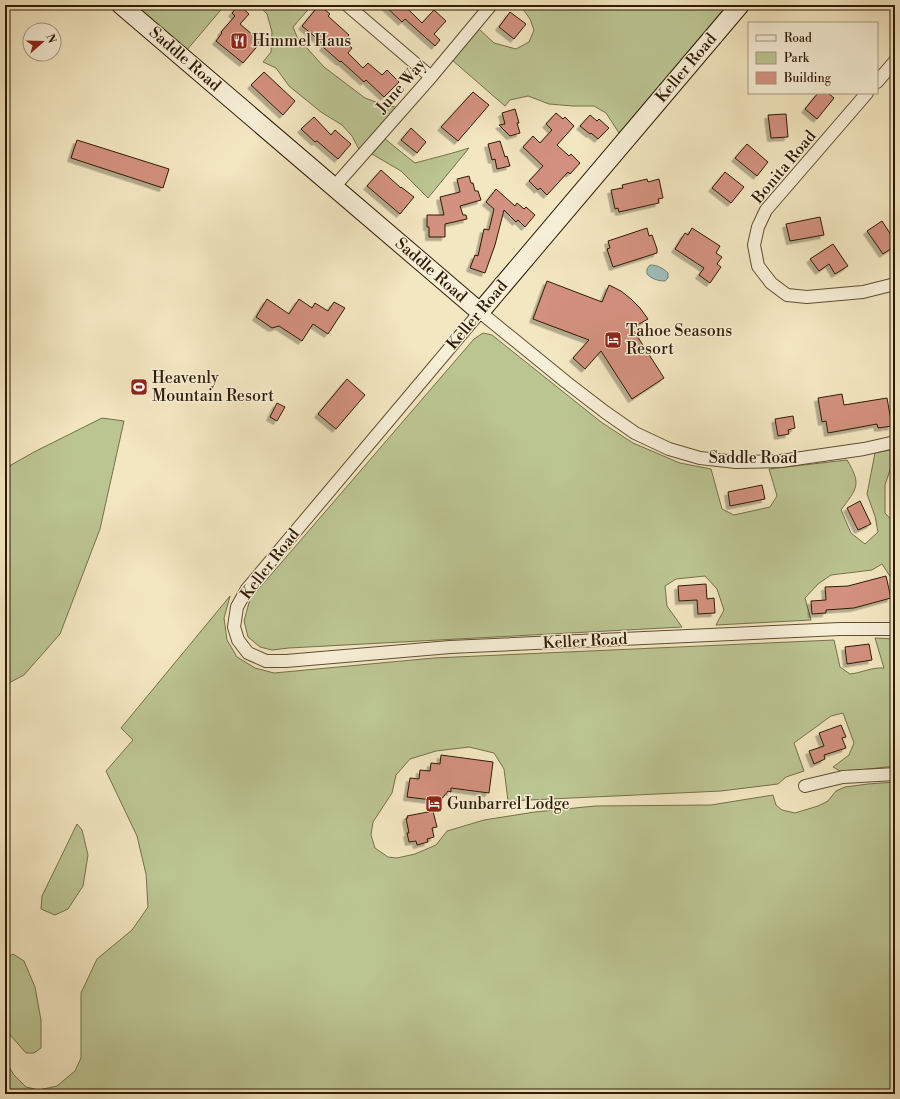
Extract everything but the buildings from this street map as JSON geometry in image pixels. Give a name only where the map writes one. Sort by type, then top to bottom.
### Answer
[{"type":"street","name":"Saddle Road","points":[[122,5],[480,312],[566,382],[635,433],[669,449],[700,458],[736,462],[781,461],[864,449],[895,442]]},
{"type":"street","points":[[347,5],[431,77]]},
{"type":"street","name":"June Way","points":[[334,187],[431,77],[491,5]]},
{"type":"street","name":"Keller Road","points":[[740,5],[247,589],[237,607],[234,627],[238,640],[248,653],[266,661],[286,661],[450,647],[840,628],[895,629]]},
{"type":"street","points":[[878,81],[895,61]]},
{"type":"street","name":"Bonita Road","points":[[866,94],[766,210],[758,227],[754,245],[758,266],[770,284],[787,295],[807,297],[863,292],[895,284]]},
{"type":"street","points":[[805,786],[843,777],[895,774]]},
{"type":"green space","points":[[133,5],[225,5],[186,51]]},
{"type":"green space","points":[[258,5],[312,5],[293,27],[297,37],[324,67],[365,98],[381,104],[399,108],[360,151],[352,136],[342,125],[321,112],[289,86],[276,68],[263,62],[271,52],[272,32],[267,14]]},
{"type":"green space","points":[[520,5],[727,5],[619,133],[606,113],[594,106],[549,104],[528,96],[510,100],[505,106],[452,60],[479,29],[494,43],[516,49],[529,42],[534,30],[530,19]]},
{"type":"green space","points":[[385,139],[415,163],[469,148],[428,198],[401,171],[372,154]]},
{"type":"green space","points":[[483,333],[492,335],[601,422],[633,443],[680,463],[711,469],[722,509],[734,515],[770,507],[777,496],[769,469],[847,460],[855,475],[856,486],[841,510],[851,533],[865,544],[878,532],[875,516],[867,494],[875,453],[895,449],[895,455],[885,485],[885,513],[895,524],[895,584],[882,564],[872,570],[831,575],[818,584],[805,598],[811,620],[716,625],[724,610],[717,589],[705,576],[676,579],[665,586],[667,606],[682,627],[272,650],[260,647],[248,637],[244,621],[250,599],[474,339]]},
{"type":"green space","points":[[102,418],[124,421],[100,529],[60,634],[24,675],[5,685],[5,476],[11,465]]},
{"type":"green space","points":[[230,596],[224,618],[227,640],[237,657],[255,668],[274,673],[434,658],[834,640],[840,667],[850,674],[875,668],[884,668],[875,638],[895,639],[895,766],[842,772],[833,767],[849,755],[854,743],[843,713],[831,716],[794,743],[804,771],[786,777],[778,784],[721,791],[508,801],[504,769],[494,753],[469,747],[436,751],[410,759],[396,775],[392,793],[373,822],[371,835],[375,848],[388,857],[397,858],[415,854],[436,845],[447,831],[484,820],[535,812],[595,806],[711,805],[773,795],[776,805],[782,810],[795,813],[818,806],[828,801],[836,791],[845,787],[895,782],[895,1094],[5,1094],[5,1060],[14,1075],[26,1087],[39,1090],[57,1086],[75,1071],[81,1058],[81,993],[97,959],[132,930],[148,907],[146,874],[137,836],[106,771],[133,740],[121,728]]},
{"type":"green space","points":[[77,824],[82,830],[88,855],[83,886],[68,909],[55,915],[41,909],[42,896]]},
{"type":"green space","points":[[13,954],[24,961],[35,987],[41,1020],[41,1048],[34,1053],[26,1053],[10,1035],[5,1026],[5,959]]},
{"type":"water","points":[[650,265],[657,266],[664,270],[668,273],[668,278],[665,281],[662,281],[651,277],[647,274],[647,269]]},
{"type":"place","name":"Himmel Haus","points":[[239,41]]},
{"type":"place","name":"Tahoe Seasons Resort","points":[[613,340]]},
{"type":"place","name":"Heavenly Mountain Resort","points":[[139,387]]},
{"type":"place","name":"Gunbarrel Lodge","points":[[434,804]]}]
